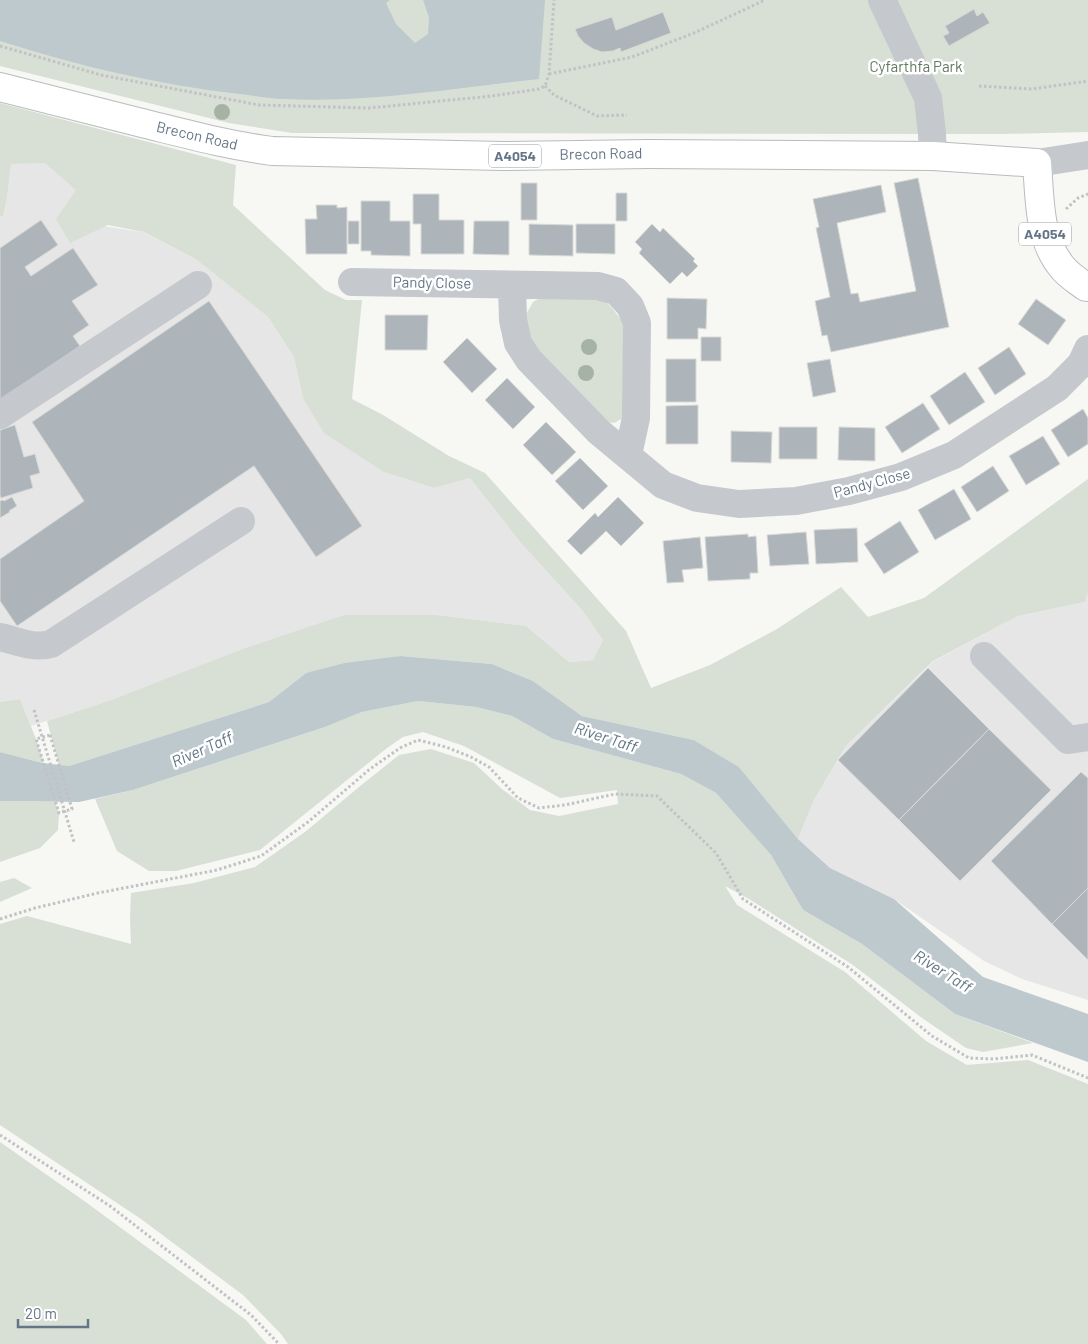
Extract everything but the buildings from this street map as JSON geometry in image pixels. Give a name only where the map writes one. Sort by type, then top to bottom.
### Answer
[{"type":"main road","name":"Brecon Road","points":[[0,87],[195,137],[272,151],[503,156],[648,154],[933,156],[1037,163]]},
{"type":"main road","name":"A4054","points":[[1037,163],[1042,219],[1048,246],[1063,268],[1088,287]]},
{"type":"street","points":[[882,0],[928,98],[933,156]]},
{"type":"street","name":"Brecon Road","points":[[1037,163],[1088,155]]},
{"type":"street","name":"Pandy Close","points":[[352,282],[598,286],[616,291],[630,306],[636,323],[636,418],[628,455]]},
{"type":"street","points":[[0,415],[198,284]]},
{"type":"street","name":"Pandy Close","points":[[512,285],[513,320],[518,343],[529,360],[600,432],[663,486],[697,498],[739,504],[796,501],[849,491],[901,477],[954,455],[1057,388],[1081,364],[1088,349]]},
{"type":"street","points":[[0,637],[34,646],[51,644],[241,521]]},
{"type":"street","points":[[984,656],[1068,740],[1088,737]]},
{"type":"path","points":[[0,46],[101,76],[259,105],[369,108],[539,90],[545,86],[549,74],[554,0]]},
{"type":"path","points":[[549,74],[632,57],[694,33],[765,0]]},
{"type":"path","points":[[979,86],[1032,89],[1088,80]]},
{"type":"path","points":[[545,86],[554,95],[597,116],[627,115]]},
{"type":"path","points":[[34,710],[74,842]]},
{"type":"path","points":[[50,735],[72,808],[65,811],[58,812],[36,739],[50,735]]},
{"type":"path","points":[[0,919],[98,893],[216,870],[261,856],[308,822],[370,769],[400,748],[418,740],[446,747],[489,767],[518,798],[539,808],[565,805],[615,794],[657,796],[716,853],[743,899],[848,967],[932,1036],[969,1058],[994,1059],[1032,1055],[1088,1078]]},
{"type":"path","points":[[0,1135],[110,1206],[251,1315],[279,1344]]},
{"type":"shaded area","points":[[45,162],[77,190],[56,219],[143,232],[197,260],[268,317],[294,357],[303,398],[384,472],[434,488],[470,478],[521,543],[582,610],[603,640],[593,660],[569,662],[526,626],[437,615],[344,615],[114,699],[31,726],[20,699],[0,702],[0,216],[3,217],[11,164]]},
{"type":"shaded area","points":[[1088,592],[1088,1000],[1022,979],[984,961],[894,899],[830,868],[798,839],[814,800],[845,747],[934,661],[1018,616],[1085,602]]},
{"type":"green space","name":"Cyfarthfa Park","points":[[0,0],[1088,0],[1088,132],[1000,134],[292,133],[229,123],[0,66]]},
{"type":"green space","points":[[0,103],[236,165],[233,205],[325,290],[346,300],[362,300],[352,399],[383,415],[449,456],[485,473],[626,631],[651,688],[710,665],[777,629],[841,587],[868,617],[924,598],[1088,479],[1088,592],[1085,602],[1018,616],[933,661],[845,747],[814,800],[798,839],[739,767],[694,740],[582,716],[533,681],[492,664],[401,656],[306,673],[269,702],[69,766],[59,765],[47,721],[114,699],[243,649],[344,615],[437,615],[526,626],[569,662],[593,660],[603,640],[582,610],[521,543],[470,478],[434,488],[384,472],[324,433],[303,398],[294,357],[268,317],[197,260],[144,232],[108,225],[70,243],[56,219],[76,190],[45,163],[11,164],[3,217],[0,216]]},
{"type":"green space","points":[[548,293],[603,299],[622,321],[626,335],[623,418],[614,423],[605,422],[533,351],[524,318],[533,302]]},
{"type":"green space","points":[[20,699],[44,763],[0,752],[0,702]]},
{"type":"green space","points":[[418,701],[476,707],[512,716],[553,739],[681,774],[716,793],[771,855],[803,910],[862,944],[955,1014],[1033,1043],[983,1052],[966,1048],[922,1018],[853,965],[749,899],[725,886],[737,905],[845,972],[926,1041],[967,1065],[1028,1060],[1088,1084],[1088,1344],[288,1344],[281,1334],[243,1295],[141,1219],[0,1125],[0,924],[27,916],[131,944],[131,893],[194,883],[255,867],[305,832],[399,755],[431,749],[474,763],[502,789],[530,810],[559,816],[618,804],[617,790],[560,798],[464,746],[423,732],[403,737],[387,748],[260,850],[176,871],[149,871],[117,851],[95,799],[133,790],[325,727],[362,712]]},
{"type":"green space","points":[[0,801],[55,802],[59,813],[58,830],[40,848],[0,862]]},
{"type":"green space","points":[[14,878],[32,888],[0,902],[0,882]]},
{"type":"green space","points":[[0,1142],[87,1203],[246,1320],[267,1344],[0,1344]]},
{"type":"water","points":[[0,0],[390,0],[386,3],[396,24],[415,43],[428,34],[429,17],[423,0],[545,0],[539,79],[381,97],[318,100],[269,98],[149,80],[59,59],[0,41]]},
{"type":"water","name":"River Taff","points":[[401,656],[492,664],[533,681],[582,716],[694,740],[739,767],[798,839],[830,868],[894,899],[983,977],[1088,1014],[1088,1062],[955,1014],[862,944],[803,910],[771,855],[716,793],[681,774],[553,739],[512,716],[476,707],[418,701],[362,712],[325,727],[133,790],[79,802],[0,801],[0,752],[43,763],[69,766],[269,702],[306,673],[345,663]]}]
